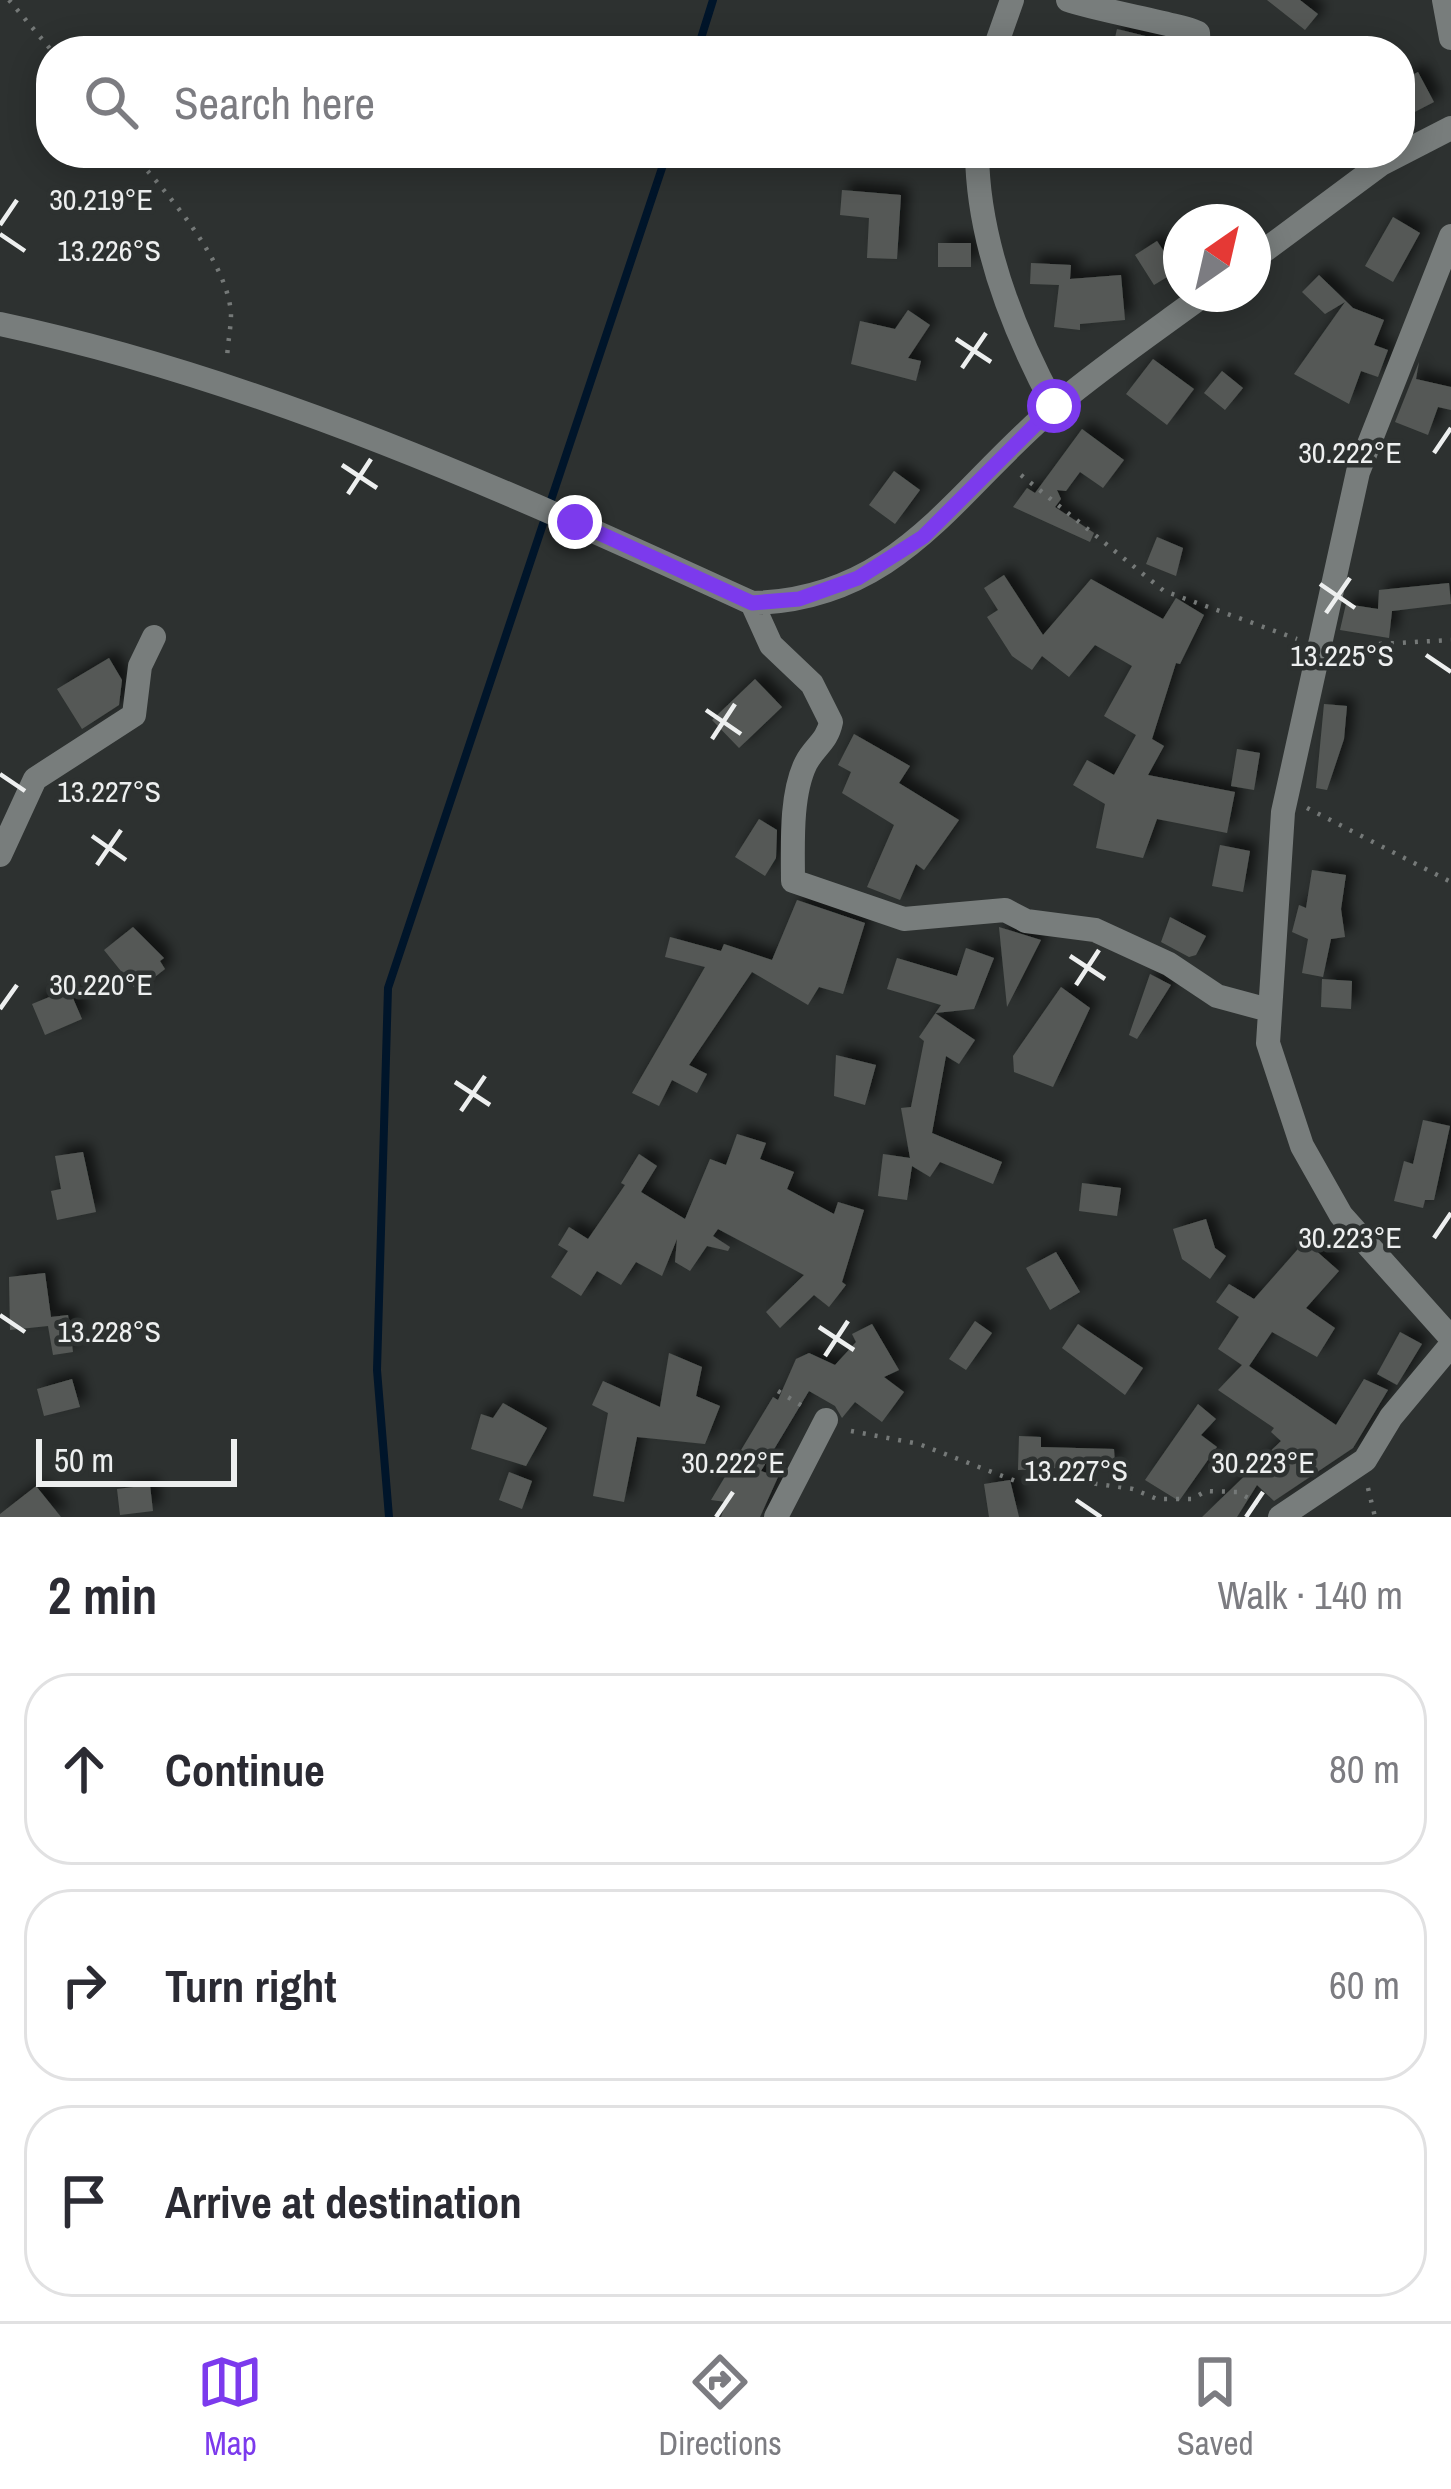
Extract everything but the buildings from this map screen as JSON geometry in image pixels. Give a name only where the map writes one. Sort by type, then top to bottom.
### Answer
[{"type":"street","points":[[999,36],[1012,0]]},
{"type":"street","points":[[1068,0],[1138,22],[1189,26],[1198,36]]},
{"type":"street","points":[[1444,0],[1451,38]]},
{"type":"street","points":[[1415,143],[1451,128]]},
{"type":"street","points":[[979,168],[987,238],[1028,358],[1054,406]]},
{"type":"street","points":[[1271,244],[1364,168]]},
{"type":"street","points":[[1285,1512],[1365,1460],[1391,1417],[1451,1342],[1341,1215],[1302,1146],[1268,1043],[1286,797],[1358,472],[1451,236]]},
{"type":"street","points":[[0,324],[234,391],[497,488],[752,603],[799,599],[858,578],[923,537],[1054,406],[1181,312]]},
{"type":"street","points":[[752,603],[771,645],[812,684],[831,722],[825,742],[806,763],[793,835],[793,881],[904,919],[1005,910],[1026,921],[1095,930],[1169,964],[1217,996],[1269,1010]]},
{"type":"street","points":[[0,855],[35,778],[134,715],[140,666],[154,637]]},
{"type":"street","points":[[776,1517],[826,1420]]},
{"type":"path","points":[[9,0],[39,36]]},
{"type":"path","points":[[145,168],[170,196],[221,281],[231,314],[227,363],[234,391]]},
{"type":"path","points":[[1003,461],[1164,591],[1319,646],[1451,640]]},
{"type":"path","points":[[1286,797],[1451,882]]},
{"type":"path","points":[[778,1391],[850,1431],[920,1444],[1018,1482],[1070,1480],[1133,1489],[1157,1499],[1192,1499],[1206,1490],[1237,1492],[1285,1512]]},
{"type":"waterway","points":[[702,36],[713,0]]},
{"type":"waterway","points":[[389,1517],[377,1370],[388,988],[662,168]]},
{"type":"route","points":[[575,522],[752,603],[799,599],[858,578],[923,537],[1054,406]]}]
